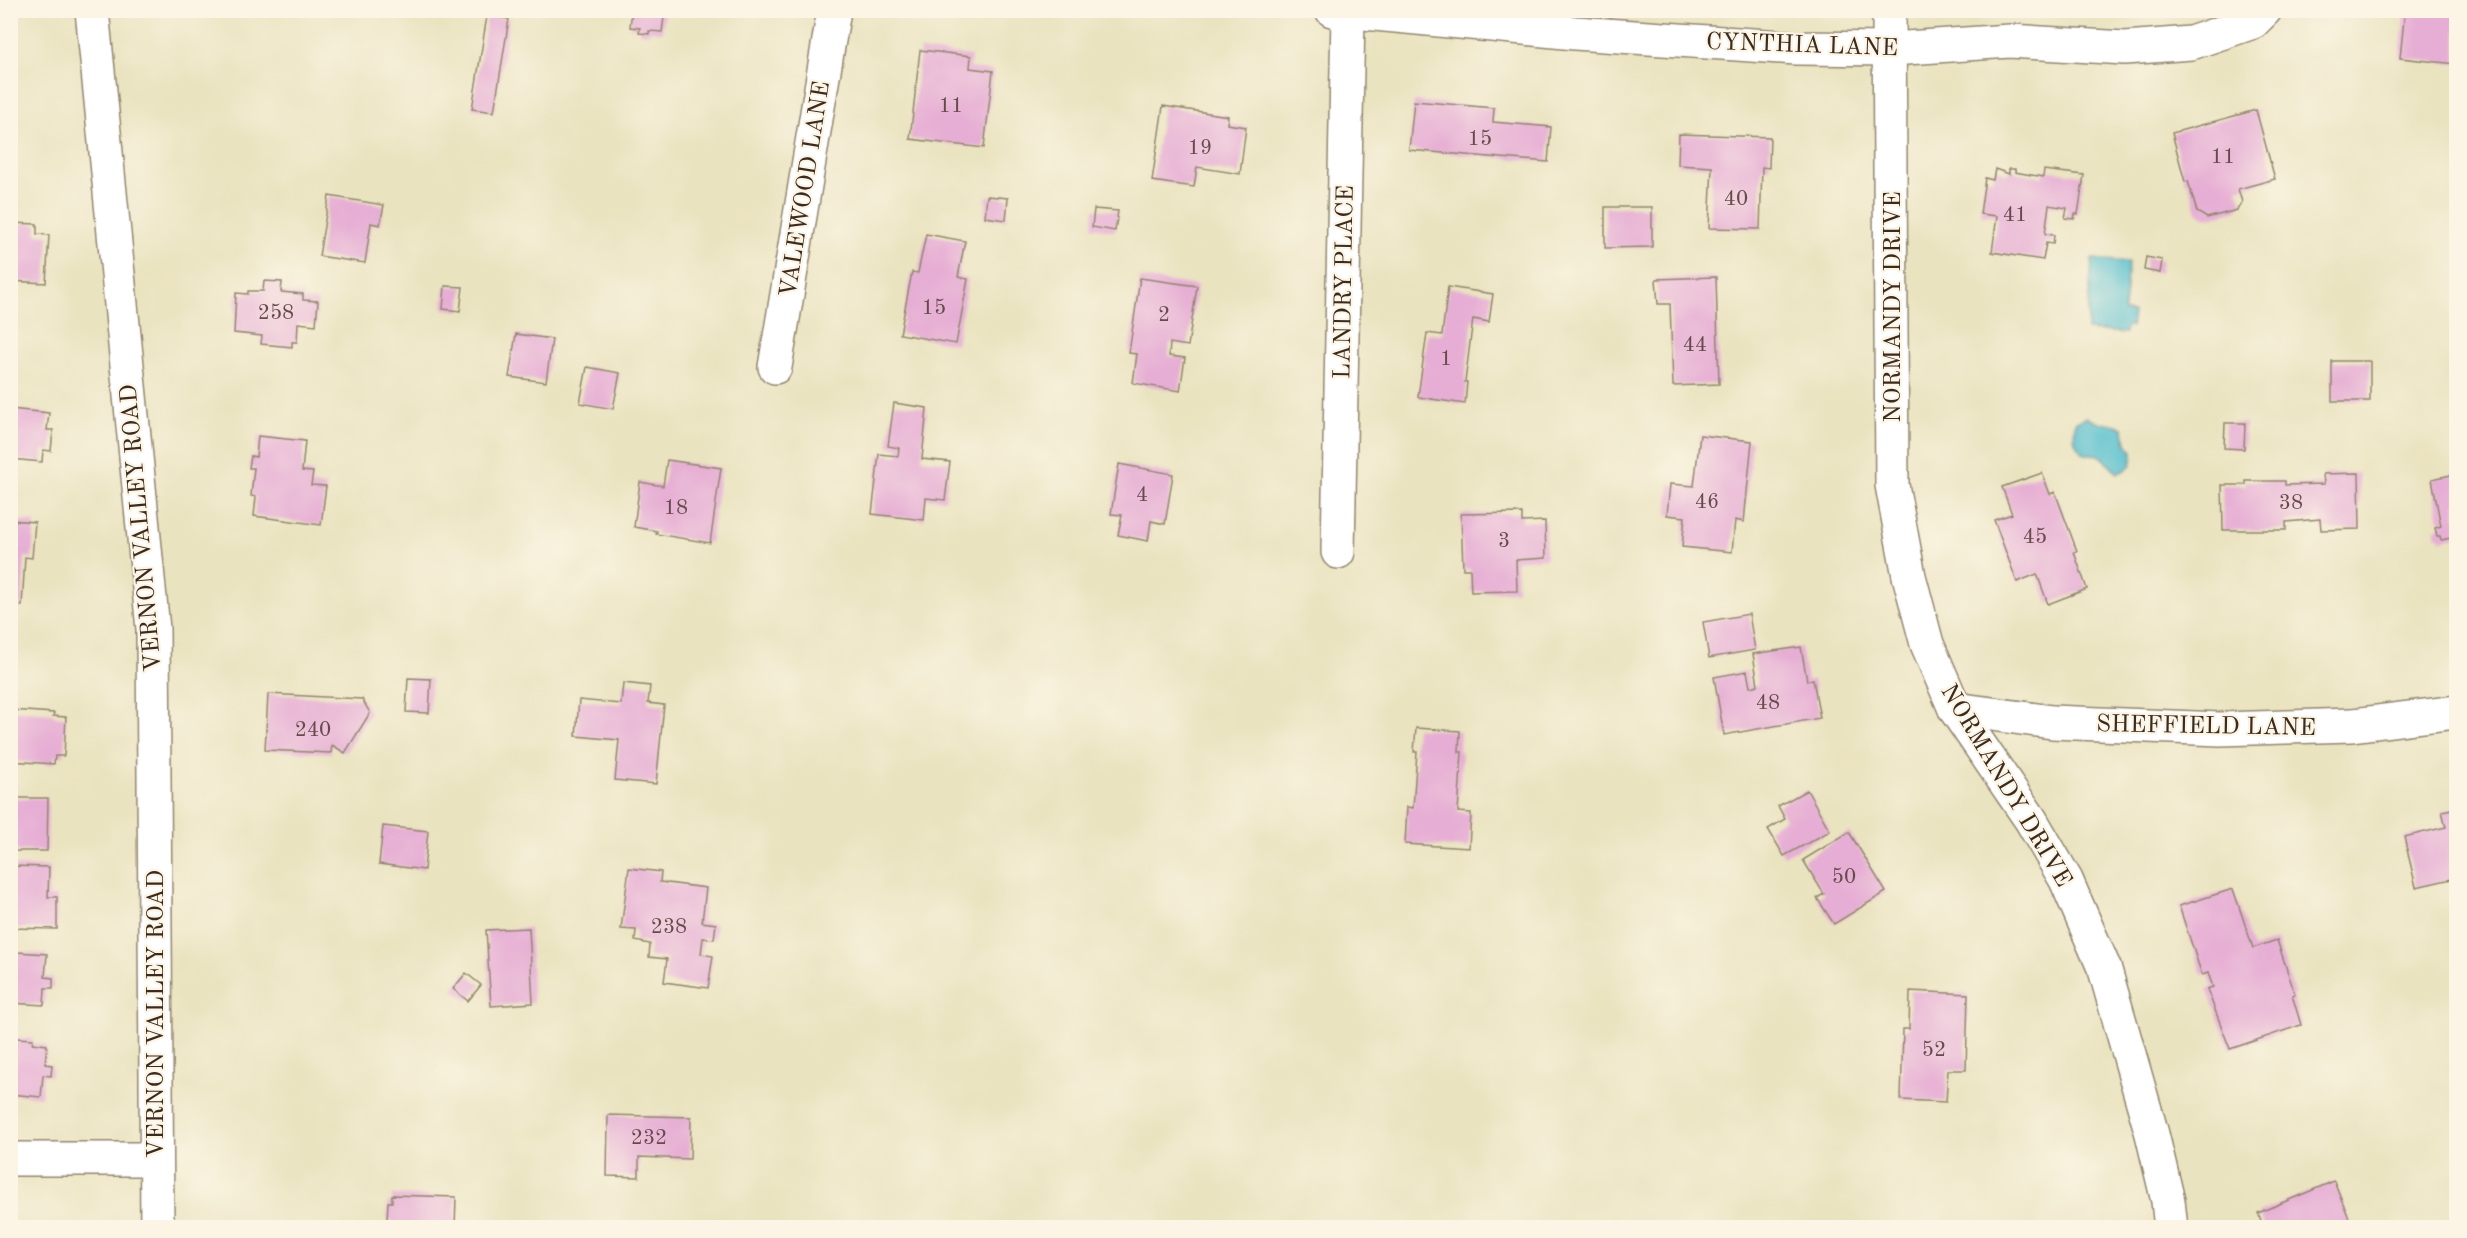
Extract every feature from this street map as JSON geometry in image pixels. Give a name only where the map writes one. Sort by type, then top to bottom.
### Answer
[{"type":"street","name":"VERNON VALLEY ROAD","points":[[92,10],[153,628],[157,1227]]},
{"type":"street","name":"VALEWOOD LANE","points":[[775,367],[834,10]]},
{"type":"street","name":"NORMANDY DRIVE","points":[[1889,10],[1892,485],[1908,576],[1927,644],[1955,709],[2031,820],[2066,880],[2105,970],[2152,1134],[2168,1201],[2171,1227]]},
{"type":"street","name":"CYNTHIA LANE","points":[[1340,12],[1703,42],[1796,48],[1891,49],[2010,41],[2125,48],[2191,43],[2253,22],[2265,10]]},
{"type":"street","name":"LANDRY PLACE","points":[[1338,552],[1340,12]]},
{"type":"street","name":"SHEFFIELD LANE","points":[[1955,709],[2052,722],[2220,729],[2352,725],[2457,712]]},
{"type":"street","points":[[10,1159],[155,1159]]},
{"type":"water","points":[[2092,259],[2128,262],[2124,312],[2133,313],[2131,327],[2126,327],[2125,333],[2087,330]]},
{"type":"water","points":[[2087,417],[2097,422],[2124,428],[2126,444],[2133,451],[2132,463],[2126,470],[2118,473],[2102,457],[2085,454],[2078,447],[2074,435],[2076,421]]},
{"type":"building","points":[[632,10],[665,10],[662,32],[639,33],[640,28],[630,27]]},
{"type":"building","points":[[2405,10],[2456,10],[2456,64],[2400,58]]},
{"type":"building","points":[[487,16],[509,19],[494,112],[472,109]]},
{"type":"building","points":[[920,50],[971,56],[970,68],[993,71],[984,148],[910,139]]},
{"type":"building","points":[[1414,101],[1494,108],[1493,122],[1551,127],[1548,162],[1409,150]]},
{"type":"building","points":[[1163,106],[1228,116],[1227,124],[1246,127],[1240,174],[1197,167],[1194,187],[1152,181]]},
{"type":"building","points":[[2256,110],[2275,179],[2238,189],[2242,202],[2237,210],[2207,218],[2197,212],[2188,181],[2185,182],[2172,133]]},
{"type":"building","points":[[1679,134],[1770,137],[1769,168],[1762,167],[1760,229],[1709,228],[1712,167],[1678,165]]},
{"type":"building","points":[[1995,169],[2009,174],[2009,169],[2015,169],[2015,172],[2043,177],[2044,170],[2084,175],[2078,214],[2075,214],[2074,219],[2065,218],[2067,208],[2049,205],[2045,234],[2054,235],[2053,244],[2046,243],[2043,260],[1992,252],[1997,216],[1980,214],[1985,178],[1993,180]]},
{"type":"building","points":[[329,196],[384,205],[380,225],[371,223],[365,263],[319,256]]},
{"type":"building","points":[[987,196],[1008,198],[1006,220],[985,217]]},
{"type":"building","points":[[1605,207],[1652,207],[1652,247],[1605,248]]},
{"type":"building","points":[[1094,209],[1118,211],[1115,231],[1092,227]]},
{"type":"building","points":[[10,223],[37,224],[37,234],[49,235],[46,283],[10,281]]},
{"type":"building","points":[[926,234],[965,241],[958,277],[968,279],[956,344],[900,334],[912,272],[918,273]]},
{"type":"building","points":[[2146,257],[2162,260],[2160,273],[2144,270]]},
{"type":"building","points":[[1716,277],[1719,384],[1673,386],[1670,304],[1658,304],[1656,279]]},
{"type":"building","points":[[1140,278],[1197,286],[1188,346],[1170,343],[1169,356],[1185,358],[1180,391],[1133,383],[1137,354],[1129,353]]},
{"type":"building","points":[[264,281],[282,282],[281,292],[303,294],[303,300],[318,301],[316,325],[298,323],[297,342],[292,342],[292,347],[261,344],[262,336],[234,333],[236,293],[248,294],[248,291],[263,291]]},
{"type":"building","points":[[445,286],[463,287],[460,311],[443,309]]},
{"type":"building","points":[[1448,287],[1493,294],[1489,322],[1473,319],[1465,382],[1467,382],[1465,404],[1418,397],[1427,333],[1442,335]]},
{"type":"building","points":[[516,334],[552,339],[546,382],[509,377]]},
{"type":"building","points":[[2332,361],[2370,361],[2370,401],[2332,401]]},
{"type":"building","points":[[587,367],[620,373],[613,409],[580,403]]},
{"type":"building","points":[[894,403],[927,408],[922,459],[950,462],[945,500],[926,498],[924,520],[872,514],[879,454],[898,456],[899,448],[888,446]]},
{"type":"building","points":[[10,409],[49,413],[47,430],[53,430],[51,451],[43,450],[42,462],[10,459]]},
{"type":"building","points":[[2225,423],[2245,423],[2244,449],[2224,448]]},
{"type":"building","points":[[1700,435],[1752,441],[1744,522],[1735,520],[1732,552],[1682,547],[1685,517],[1667,515],[1670,484],[1694,486]]},
{"type":"building","points":[[258,436],[305,441],[302,471],[313,472],[311,485],[326,486],[321,525],[254,516],[256,497],[251,496],[254,468],[249,468],[251,456],[256,457]]},
{"type":"building","points":[[667,460],[721,468],[710,543],[656,534],[657,531],[634,527],[640,482],[663,486]]},
{"type":"building","points":[[1119,464],[1173,474],[1165,524],[1151,521],[1148,541],[1118,535],[1122,515],[1111,514]]},
{"type":"building","points":[[2042,473],[2050,494],[2055,492],[2077,551],[2074,552],[2087,589],[2048,604],[2037,574],[2017,582],[1994,520],[2012,514],[2002,487]]},
{"type":"building","points":[[2359,473],[2360,529],[2321,530],[2320,519],[2286,522],[2286,530],[2223,530],[2222,485],[2246,485],[2246,481],[2285,481],[2285,485],[2324,484],[2323,474]]},
{"type":"building","points":[[2456,474],[2456,537],[2441,540],[2435,528],[2441,526],[2432,479]]},
{"type":"building","points":[[1522,513],[1522,522],[1545,521],[1546,558],[1516,560],[1517,591],[1471,592],[1470,569],[1463,569],[1461,514]]},
{"type":"building","points":[[10,520],[35,522],[32,558],[25,557],[22,606],[10,605]]},
{"type":"building","points":[[1749,614],[1755,650],[1709,658],[1703,622]]},
{"type":"building","points":[[1801,647],[1807,681],[1813,679],[1820,718],[1724,735],[1714,677],[1747,671],[1750,687],[1758,685],[1753,654]]},
{"type":"building","points":[[408,678],[431,679],[429,713],[406,712]]},
{"type":"building","points":[[623,683],[650,686],[648,703],[664,705],[656,784],[615,780],[619,740],[576,736],[579,700],[621,704]]},
{"type":"building","points":[[268,694],[362,699],[370,713],[345,753],[332,745],[331,753],[265,750]]},
{"type":"building","points":[[10,710],[54,713],[53,716],[66,717],[64,756],[55,756],[54,764],[10,761]]},
{"type":"building","points":[[1416,728],[1460,731],[1459,752],[1462,752],[1458,812],[1471,813],[1469,848],[1405,844],[1407,807],[1413,808],[1417,752],[1414,752]]},
{"type":"building","points":[[1807,790],[1830,831],[1784,856],[1768,829],[1785,819],[1778,806]]},
{"type":"building","points":[[10,798],[48,798],[47,851],[10,851]]},
{"type":"building","points":[[2456,808],[2456,878],[2416,887],[2404,837],[2446,827],[2442,811]]},
{"type":"building","points":[[383,826],[428,831],[424,870],[379,864]]},
{"type":"building","points":[[1849,832],[1886,892],[1834,924],[1817,898],[1824,894],[1803,860]]},
{"type":"building","points":[[10,866],[49,867],[48,897],[57,897],[57,929],[10,928]]},
{"type":"building","points":[[629,868],[661,872],[660,882],[706,888],[702,922],[716,924],[714,939],[703,938],[701,954],[713,956],[708,988],[664,982],[667,959],[649,957],[650,944],[635,941],[636,930],[621,929]]},
{"type":"building","points":[[2233,889],[2253,948],[2277,940],[2295,994],[2292,995],[2301,1025],[2230,1049],[2207,989],[2213,987],[2208,973],[2202,975],[2179,906]]},
{"type":"building","points":[[529,928],[533,1003],[491,1006],[486,930]]},
{"type":"building","points":[[16,952],[47,954],[45,977],[53,978],[53,988],[45,988],[44,1005],[10,1003],[10,956],[16,956]]},
{"type":"building","points":[[466,973],[481,985],[468,1001],[453,989]]},
{"type":"building","points":[[1910,991],[1968,994],[1966,1070],[1948,1070],[1946,1102],[1901,1100],[1903,1029],[1909,1029]]},
{"type":"building","points":[[16,1038],[33,1039],[32,1043],[47,1045],[45,1064],[52,1065],[51,1076],[43,1075],[41,1097],[10,1094],[10,1041],[15,1042]]},
{"type":"building","points":[[608,1115],[691,1117],[690,1159],[639,1157],[639,1177],[607,1176]]},
{"type":"building","points":[[2334,1181],[2353,1228],[2264,1228],[2258,1213]]},
{"type":"building","points":[[392,1195],[456,1197],[455,1228],[392,1228],[392,1220],[387,1220],[388,1202],[392,1202]]}]
